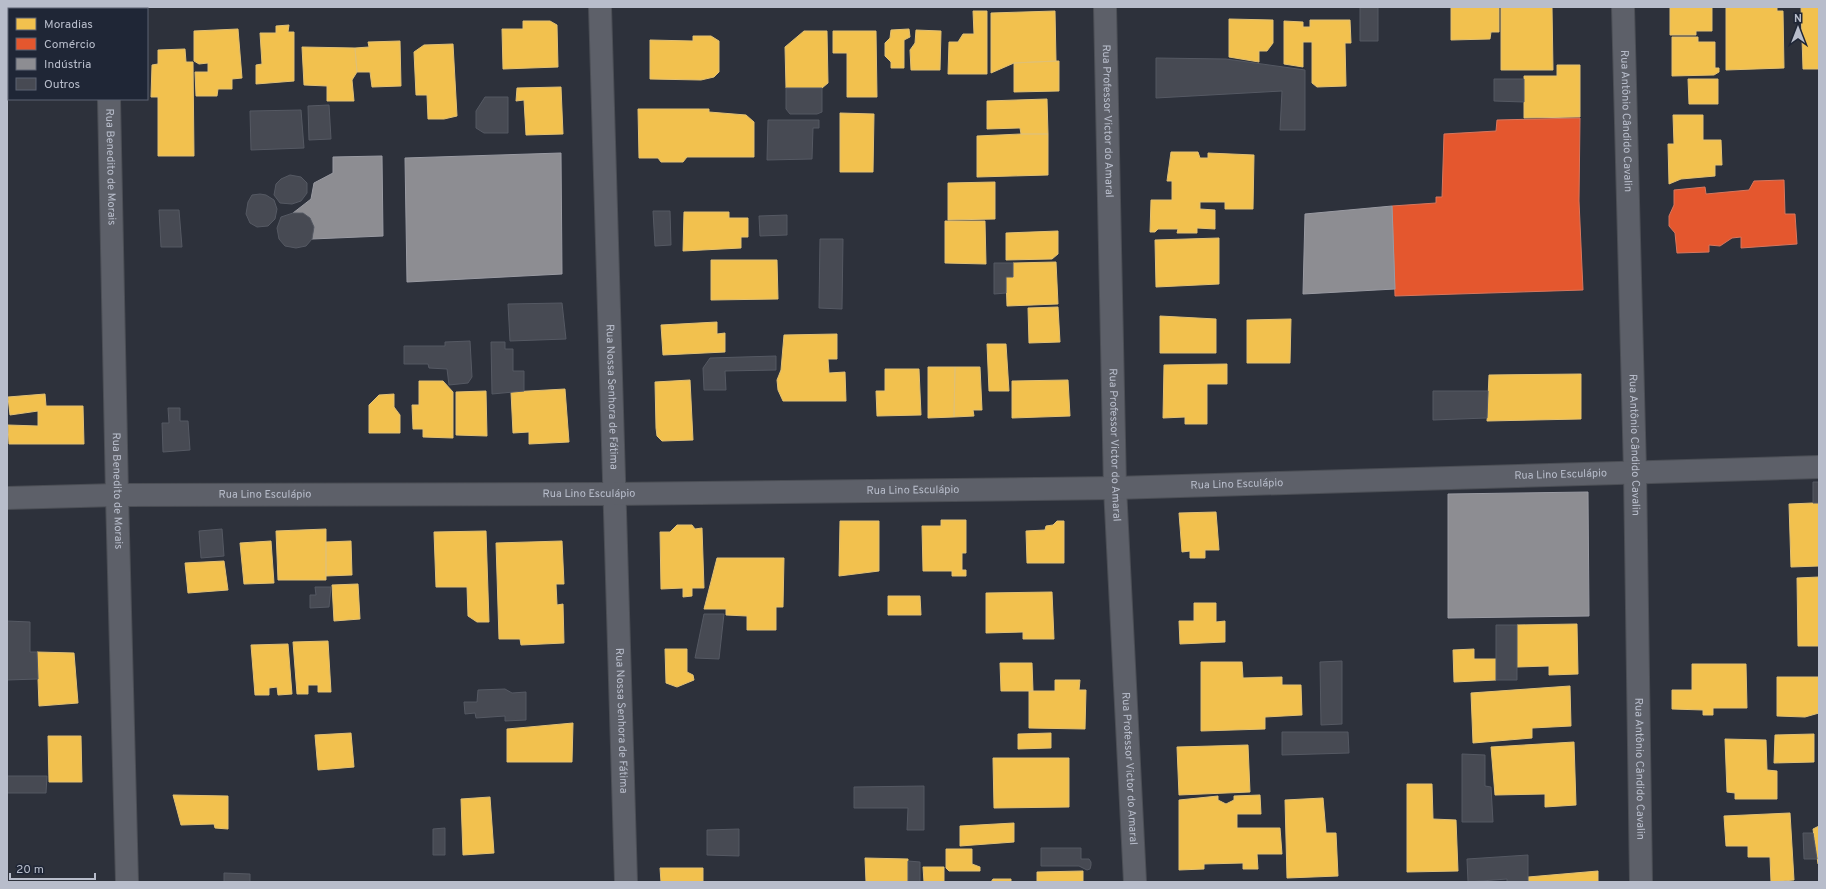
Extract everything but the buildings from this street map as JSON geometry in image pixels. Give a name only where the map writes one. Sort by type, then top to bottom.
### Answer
[{"type":"street","points":[[69,8],[101,7]]},
{"type":"street","name":"Rua Nossa Senhora de Fátima","points":[[600,7],[626,882]]},
{"type":"street","name":"Rua Professor Victor do Amaral","points":[[1105,7],[1115,488],[1135,882]]},
{"type":"street","name":"Rua Antônio Cândido Cavalin","points":[[1623,7],[1635,472],[1642,882]]},
{"type":"street","name":"Rua Benedito de Morais","points":[[109,100],[127,882]]},
{"type":"street","name":"Rua Lino Esculápio","points":[[7,498],[117,495],[614,494],[1115,488],[1819,467]]}]
